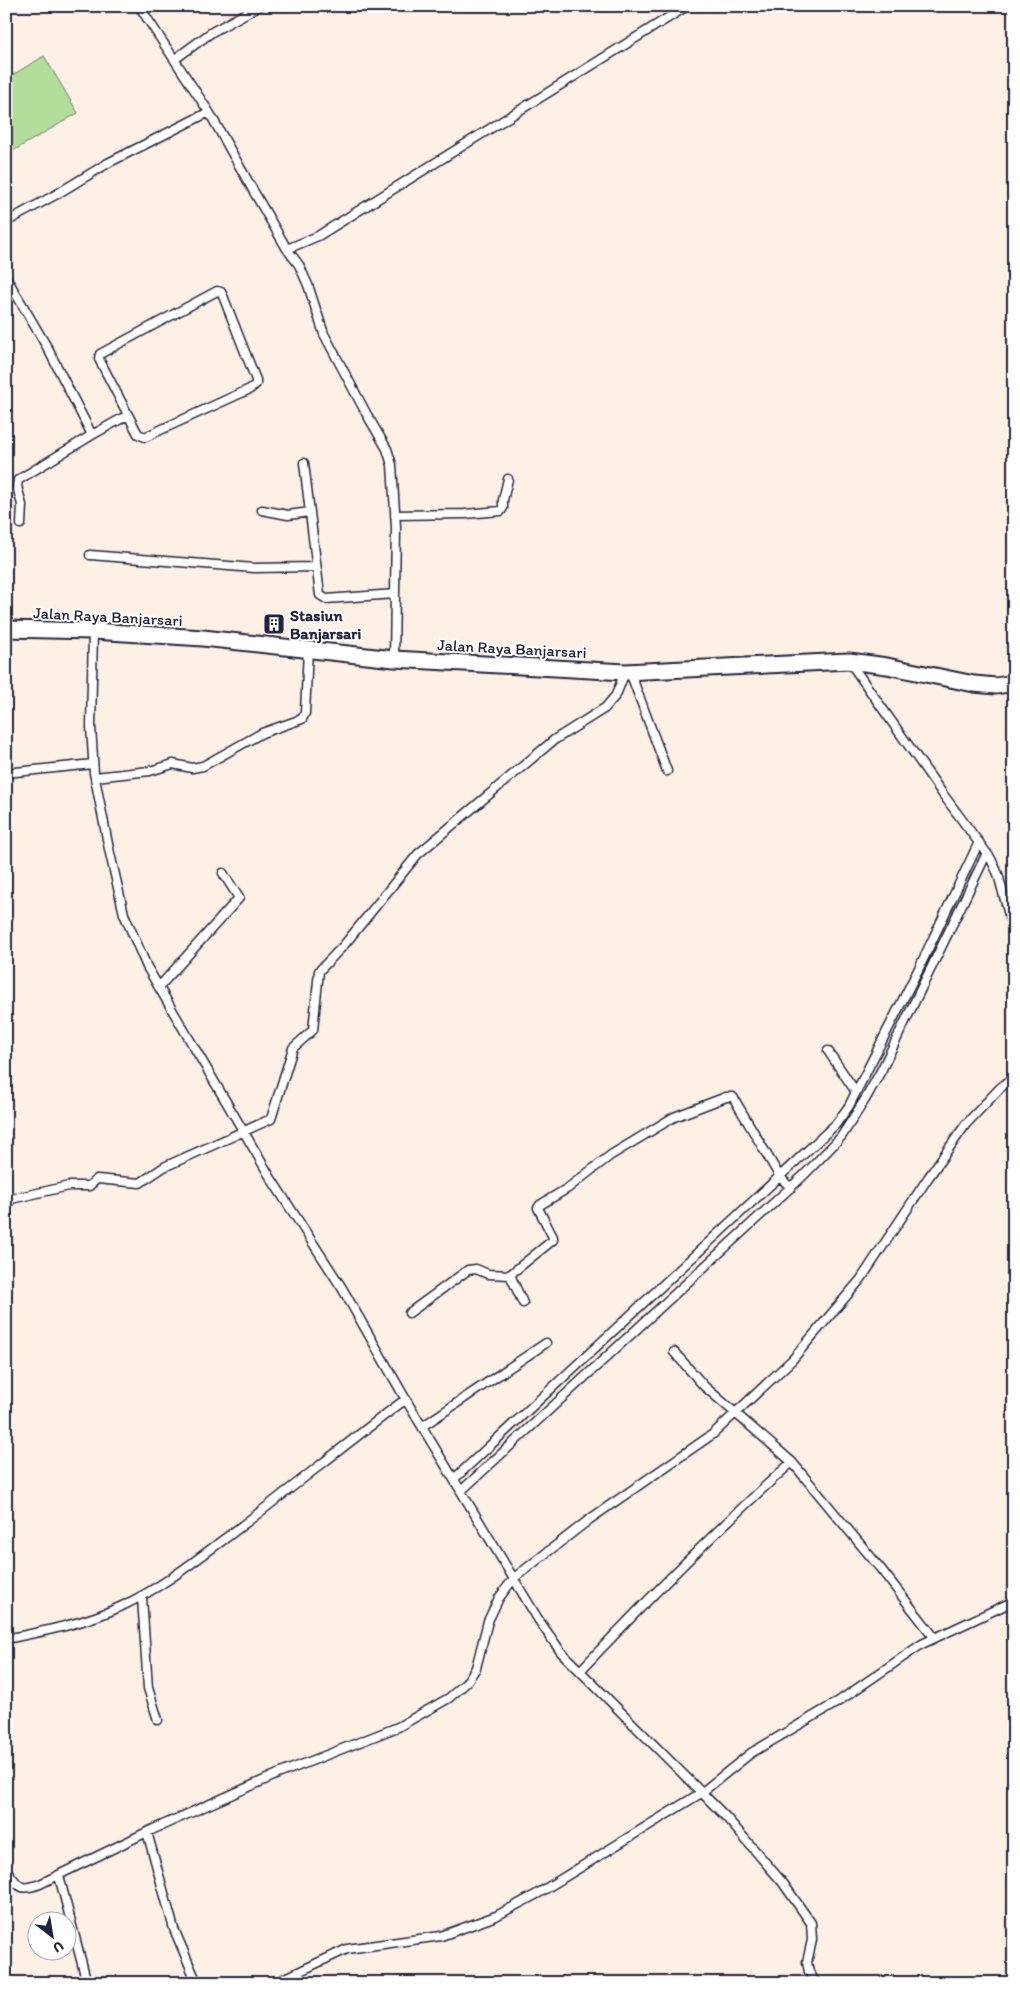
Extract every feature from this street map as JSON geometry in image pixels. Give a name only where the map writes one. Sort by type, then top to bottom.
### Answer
[{"type":"highway","name":"Jalan Raya Banjarsari","points":[[6,629],[93,631],[203,638],[394,659],[628,672],[849,661],[887,666],[981,684],[996,686],[1014,683]]},
{"type":"street","points":[[139,6],[209,112],[287,249],[299,265],[324,334],[366,413],[388,449],[392,465],[395,515],[394,659]]},
{"type":"street","points":[[175,59],[212,32],[259,6]]},
{"type":"street","points":[[287,249],[326,231],[687,6]]},
{"type":"street","points":[[6,222],[138,146],[209,112]]},
{"type":"street","points":[[6,277],[47,347],[92,435]]},
{"type":"street","points":[[217,290],[221,292],[256,380],[255,386],[145,437],[138,434],[128,414],[98,358],[100,354],[217,290]]},
{"type":"street","points":[[21,524],[22,508],[17,486],[18,480],[128,414]]},
{"type":"street","points":[[304,463],[320,595],[326,599],[395,594]]},
{"type":"street","points":[[395,515],[447,515],[501,510],[503,508],[508,479]]},
{"type":"street","points":[[262,510],[288,515],[310,512]]},
{"type":"street","points":[[90,555],[254,568],[316,568]]},
{"type":"street","points":[[93,631],[91,727],[95,777],[108,849],[124,914],[147,967],[272,1180],[342,1288],[538,1619],[562,1652],[726,1818],[784,1883],[811,1923],[812,1940],[807,1962],[809,1972],[816,1983]]},
{"type":"street","points":[[95,777],[146,772],[173,764],[192,768],[203,766],[262,733],[302,719],[305,713],[308,649]]},
{"type":"street","points":[[849,661],[983,848],[998,874],[1014,934]]},
{"type":"street","points":[[628,672],[667,771]]},
{"type":"street","points":[[6,1208],[11,1199],[69,1186],[89,1186],[97,1179],[140,1183],[164,1167],[271,1119],[293,1048],[314,1030],[319,971],[344,945],[418,854],[554,740],[605,708],[616,695],[628,672]]},
{"type":"street","points":[[6,773],[93,764]]},
{"type":"street","points":[[454,1479],[547,1402],[815,1155],[841,1137],[853,1108],[856,1092],[893,1030],[983,848]]},
{"type":"street","points":[[462,1491],[547,1402],[815,1155],[836,1124],[853,1108],[882,1069],[893,1030],[983,848]]},
{"type":"street","points":[[158,987],[239,898],[224,873]]},
{"type":"street","points":[[828,1051],[856,1092]]},
{"type":"street","points":[[6,1870],[20,1887],[30,1888],[59,1876],[77,1865],[147,1832],[278,1774],[398,1728],[449,1698],[466,1683],[476,1668],[488,1621],[499,1598],[514,1578],[590,1519],[713,1434],[736,1415],[792,1360],[861,1279],[966,1124],[1000,1088],[1014,1077]]},
{"type":"street","points":[[409,1314],[457,1277],[472,1269],[488,1274],[511,1275],[553,1240],[551,1232],[538,1208],[540,1205],[568,1188],[611,1155],[674,1117],[726,1096],[736,1100],[786,1183]]},
{"type":"street","points":[[511,1275],[523,1303]]},
{"type":"street","points":[[422,1426],[546,1343]]},
{"type":"street","points":[[674,1352],[704,1386],[792,1462],[880,1568],[934,1637]]},
{"type":"street","points":[[6,1639],[69,1625],[104,1613],[142,1596],[179,1572],[256,1515],[406,1398]]},
{"type":"street","points":[[580,1671],[647,1600],[746,1503],[792,1462]]},
{"type":"street","points":[[142,1596],[148,1688],[158,1720]]},
{"type":"street","points":[[275,1983],[347,1950],[441,1936],[496,1916],[537,1894],[701,1793],[751,1753],[836,1703],[934,1637],[1014,1601]]},
{"type":"street","points":[[147,1832],[174,1929],[197,1983]]},
{"type":"street","points":[[59,1876],[87,1983]]},
{"type":"green space","points":[[44,56],[78,113],[6,155],[6,79]]},
{"type":"place","name":"Stasiun Banjarsari","points":[[274,624]]}]
